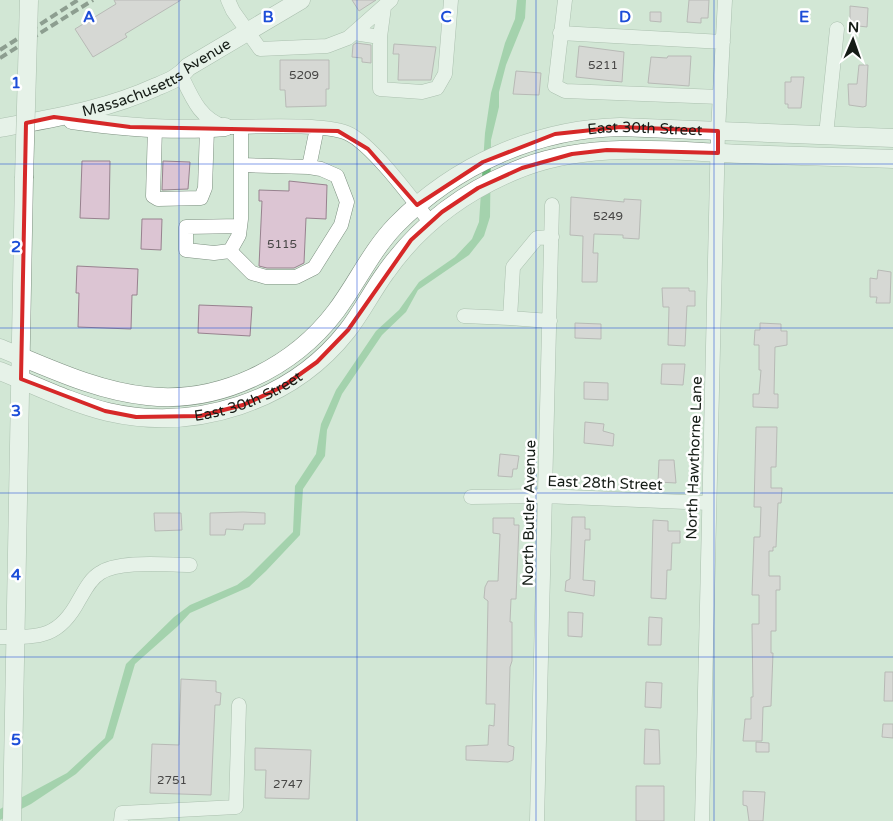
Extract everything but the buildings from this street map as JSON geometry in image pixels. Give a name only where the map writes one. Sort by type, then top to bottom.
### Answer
[{"type":"main road","points":[[12,821],[13,776],[8,637],[22,356],[29,0]]},
{"type":"main road","name":"Massachusetts Avenue","points":[[0,128],[103,107],[181,75],[188,67],[301,0]]},
{"type":"main road","points":[[54,118],[155,128],[207,129],[233,127]]},
{"type":"main road","name":"East 30th Street","points":[[0,348],[112,390],[149,396],[202,393],[249,380],[289,358],[320,330],[337,309],[374,251],[396,225],[417,206],[470,169],[524,144],[555,134],[590,128],[633,127],[893,138]]},
{"type":"main road","name":"East 30th Street","points":[[0,371],[105,411],[167,418],[200,416],[243,405],[282,387],[301,375],[334,346],[360,313],[395,259],[430,222],[470,193],[525,166],[556,157],[607,150],[893,159]]},
{"type":"street","points":[[228,0],[233,11],[260,49],[327,46],[348,38],[388,4]]},
{"type":"street","points":[[388,4],[380,37],[380,89],[422,92],[437,88],[445,74],[451,0]]},
{"type":"street","points":[[565,0],[555,86],[564,91],[720,97]]},
{"type":"street","name":"North Hawthorne Lane","points":[[702,821],[718,131],[725,0]]},
{"type":"street","points":[[826,135],[837,29]]},
{"type":"street","points":[[354,33],[380,37]]},
{"type":"street","points":[[560,33],[723,42]]},
{"type":"street","points":[[181,75],[194,102],[204,116],[213,123],[233,127],[318,128],[346,133],[358,140],[430,222]]},
{"type":"street","points":[[230,250],[239,234],[240,226],[241,165],[233,127]]},
{"type":"street","points":[[155,128],[153,196],[158,199],[201,198],[205,188],[207,129]]},
{"type":"street","points":[[309,167],[318,128]]},
{"type":"street","points":[[230,250],[252,273],[266,278],[296,277],[314,268],[341,225],[346,202],[338,176],[321,169],[241,165]]},
{"type":"street","name":"North Butler Avenue","points":[[537,821],[552,205]]},
{"type":"street","points":[[230,250],[214,253],[186,250],[186,227],[240,226]]},
{"type":"street","points":[[510,318],[512,267],[537,238],[552,237]]},
{"type":"street","points":[[464,316],[550,321]]},
{"type":"street","name":"East 28th Street","points":[[471,497],[546,496],[709,503]]},
{"type":"street","points":[[8,637],[38,636],[56,629],[68,619],[91,581],[108,569],[122,566],[190,565]]},
{"type":"street","points":[[121,821],[122,813],[236,807],[239,705]]},
{"type":"highlighted area","points":[[54,117],[130,127],[338,131],[368,149],[417,205],[483,162],[555,134],[620,127],[718,131],[718,153],[607,150],[572,154],[522,168],[478,188],[442,212],[411,240],[348,330],[317,362],[282,387],[243,405],[200,416],[136,417],[105,411],[21,379],[26,123]]},
{"type":"shaded area","points":[[517,0],[526,0],[525,18],[506,65],[499,92],[499,107],[491,140],[490,217],[484,236],[469,255],[418,290],[406,312],[382,335],[342,394],[327,430],[325,456],[303,489],[300,535],[249,587],[190,613],[135,664],[113,738],[76,774],[31,804],[0,820],[0,809],[67,773],[105,738],[126,664],[174,617],[190,605],[237,585],[249,576],[293,532],[295,486],[316,454],[321,424],[336,390],[376,331],[399,310],[419,282],[455,257],[472,239],[479,222],[485,133],[491,93],[505,43],[515,19]]},
{"type":"railway","points":[[0,50],[78,0]]},
{"type":"railway","points":[[0,58],[93,0]]}]
